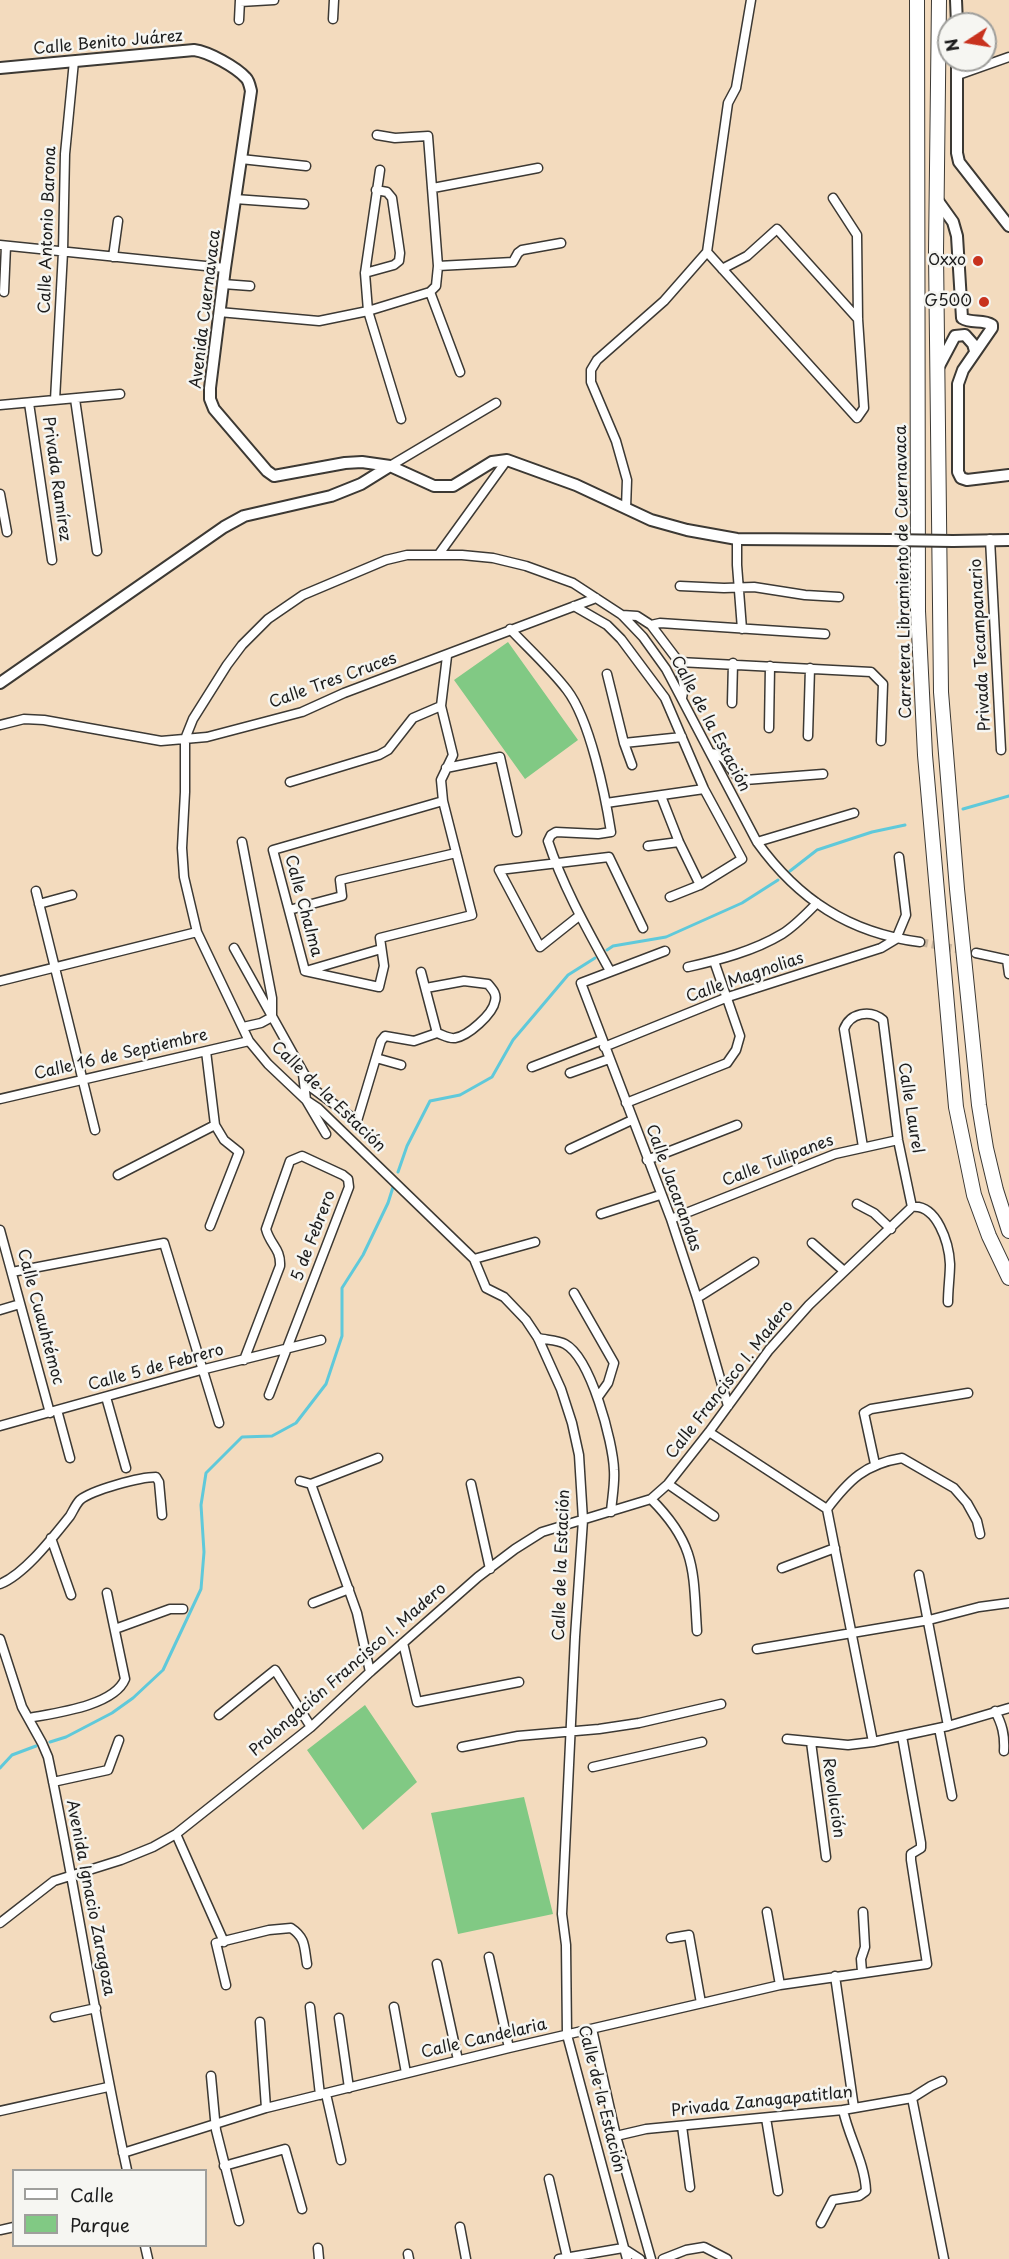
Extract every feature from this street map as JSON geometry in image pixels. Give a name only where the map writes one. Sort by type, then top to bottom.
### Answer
[{"type":"highway","name":"Carretera Libramiento de Cuernavaca","points":[[917,0],[918,611],[925,755],[956,1107],[974,1195],[989,1236],[1009,1278]]},
{"type":"highway","points":[[939,0],[936,252],[941,692],[979,1105],[993,1179],[1009,1231]]},
{"type":"street","points":[[238,20],[240,1],[274,0]]},
{"type":"street","points":[[333,19],[334,0]]},
{"type":"street","points":[[626,508],[627,480],[616,441],[591,382],[591,370],[597,360],[664,302],[707,252],[728,103],[736,88],[750,0]]},
{"type":"street","name":"Calle Benito Juárez","points":[[0,68],[194,50],[218,59]]},
{"type":"street","points":[[958,75],[1009,57]]},
{"type":"street","name":"Avenida Cuernavaca","points":[[218,59],[248,79],[251,91],[219,312],[210,399],[214,409],[267,471],[274,476],[362,462],[390,466],[434,486],[453,486],[492,462],[507,460]]},
{"type":"street","name":"Calle Antonio Barona","points":[[55,400],[63,252],[65,154],[74,61]]},
{"type":"street","points":[[958,72],[957,153],[959,162],[1009,226]]},
{"type":"street","points":[[219,312],[319,321],[368,311],[430,292],[436,286],[438,266],[428,136],[395,138],[377,135]]},
{"type":"street","points":[[241,159],[306,166]]},
{"type":"street","points":[[433,188],[538,168]]},
{"type":"street","points":[[380,170],[365,273],[368,311],[401,419]]},
{"type":"street","points":[[365,273],[394,265],[399,261],[400,254],[392,198],[387,192],[376,190]]},
{"type":"street","points":[[707,252],[857,418],[864,408],[858,319],[857,235],[833,198]]},
{"type":"street","points":[[235,199],[304,204]]},
{"type":"street","points":[[938,201],[953,222],[957,236],[962,318],[967,321],[988,322],[992,325],[963,370],[958,384],[958,472],[961,478],[967,480],[1009,475]]},
{"type":"street","points":[[113,257],[118,221]]},
{"type":"street","points":[[722,269],[747,256],[777,229],[858,319]]},
{"type":"street","points":[[438,266],[513,262],[522,250],[561,243]]},
{"type":"street","points":[[4,292],[3,246],[225,268]]},
{"type":"street","points":[[223,284],[250,286]]},
{"type":"street","points":[[430,292],[460,372]]},
{"type":"street","points":[[938,368],[955,336],[965,335],[973,344],[975,351]]},
{"type":"street","points":[[0,405],[120,394]]},
{"type":"street","points":[[75,399],[97,551]]},
{"type":"street","name":"Privada Ramírez","points":[[30,403],[52,560]]},
{"type":"street","points":[[0,683],[224,527],[244,516],[330,496],[361,484],[496,403]]},
{"type":"street","points":[[439,554],[507,460],[576,485],[651,520],[687,530],[737,539],[1009,540]]},
{"type":"street","points":[[0,494],[7,532]]},
{"type":"street","points":[[737,539],[742,629]]},
{"type":"street","name":"Privada Tecampanario","points":[[990,539],[1001,750]]},
{"type":"street","name":"Calle de la Estación","points":[[627,2259],[567,2035],[566,1945],[562,1914],[583,1520],[579,1455],[572,1423],[561,1389],[538,1338],[526,1320],[504,1297],[486,1288],[474,1259],[318,1108],[306,1100],[268,1064],[249,1041],[198,932],[184,877],[182,848],[185,739],[193,719],[242,645],[268,619],[303,594],[386,560],[407,555],[439,554],[493,558],[526,566],[573,584],[622,615],[643,637],[666,669],[757,842],[795,887],[837,916],[864,929],[896,939],[920,942]]},
{"type":"street","points":[[680,586],[724,588],[740,586],[839,597]]},
{"type":"street","name":"Calle Tres Cruces","points":[[0,724],[24,719],[44,720],[161,741],[207,737],[302,712],[344,693],[596,598]]},
{"type":"street","points":[[574,606],[607,625],[621,639],[665,698],[704,789],[742,859],[700,885],[670,897]]},
{"type":"street","points":[[622,615],[638,616],[651,625],[679,662],[684,687],[682,698]]},
{"type":"street","points":[[651,625],[660,623],[825,634]]},
{"type":"street","points":[[510,629],[567,691],[582,714],[606,803],[610,832],[598,834],[556,832],[548,841],[555,863],[579,916],[610,971],[665,951]]},
{"type":"street","points":[[305,971],[379,987],[384,966],[380,938],[472,915],[443,801],[441,780],[453,755],[441,706],[447,656]]},
{"type":"street","points":[[679,662],[733,663],[871,672],[878,676],[883,684],[881,741]]},
{"type":"street","points":[[732,703],[733,663]]},
{"type":"street","points":[[769,728],[770,666]]},
{"type":"street","points":[[808,736],[810,668]]},
{"type":"street","points":[[607,674],[624,743],[632,765]]},
{"type":"street","points":[[290,782],[379,755],[388,750],[413,718],[441,706]]},
{"type":"street","points":[[624,743],[682,737]]},
{"type":"street","points":[[711,753],[720,754],[728,761],[733,773],[745,780],[823,774]]},
{"type":"street","points":[[446,768],[500,758],[517,832]]},
{"type":"street","points":[[606,803],[704,789]]},
{"type":"street","points":[[661,796],[679,842],[700,885]]},
{"type":"street","name":"Calle Chalma","points":[[305,971],[273,850],[443,801]]},
{"type":"street","points":[[757,842],[854,813]]},
{"type":"street","points":[[242,842],[272,998],[272,1017]]},
{"type":"street","points":[[648,846],[679,842]]},
{"type":"street","points":[[289,909],[342,896],[340,880],[456,854]]},
{"type":"street","points":[[579,916],[540,947],[499,870],[609,857],[644,928]]},
{"type":"street","points":[[896,939],[906,915],[898,857]]},
{"type":"street","points":[[36,891],[95,1130]]},
{"type":"street","points":[[39,904],[72,895]]},
{"type":"street","points":[[688,967],[714,961],[763,944],[796,924],[817,903]]},
{"type":"street","points":[[0,981],[198,932]]},
{"type":"street","name":"Calle Magnolias","points":[[532,1067],[728,997],[881,948],[896,939]]},
{"type":"street","points":[[234,948],[312,1088],[357,1121],[381,1041],[385,1036],[414,1041],[437,1033],[449,1038],[457,1038],[485,1018],[495,1003],[495,993],[488,984],[470,981],[426,988]]},
{"type":"street","points":[[305,971],[381,949]]},
{"type":"street","points":[[976,953],[1008,960],[1009,974]]},
{"type":"street","points":[[626,1103],[727,1062],[736,1050],[740,1036],[714,961]]},
{"type":"street","name":"Calle Jacarandas","points":[[610,971],[580,983],[671,1219],[697,1298],[728,1406]]},
{"type":"street","points":[[421,972],[437,1033]]},
{"type":"street","name":"Calle Laurel","points":[[863,1147],[844,1029],[852,1016],[870,1014],[877,1015],[883,1020],[898,1140],[912,1207]]},
{"type":"street","points":[[243,1027],[261,1023],[272,1017]]},
{"type":"street","name":"Calle 16 de Septiembre","points":[[0,1099],[249,1041]]},
{"type":"street","points":[[206,1051],[215,1125],[224,1140],[239,1152],[210,1226]]},
{"type":"street","points":[[376,1058],[401,1065]]},
{"type":"street","points":[[570,1073],[609,1059]]},
{"type":"street","points":[[303,1073],[306,1100],[326,1134]]},
{"type":"street","points":[[570,1149],[632,1120]]},
{"type":"street","points":[[118,1175],[215,1125]]},
{"type":"street","points":[[647,1160],[737,1125]]},
{"type":"street","name":"Calle Tulipanes","points":[[671,1219],[827,1156],[898,1140]]},
{"type":"street","name":"5 de Febrero","points":[[244,1360],[280,1266],[277,1247],[268,1238],[266,1228],[290,1161],[302,1156],[343,1175],[348,1179],[349,1187],[269,1395]]},
{"type":"street","points":[[601,1214],[660,1195]]},
{"type":"street","points":[[856,1203],[874,1213],[891,1229]]},
{"type":"street","points":[[912,1207],[920,1206],[927,1210],[935,1218],[943,1237],[950,1265],[948,1302]]},
{"type":"street","name":"Calle Francisco I. Madero","points":[[583,1520],[651,1499],[668,1484],[769,1350],[809,1305],[912,1207]]},
{"type":"street","name":"Calle Cuauhtémoc","points":[[0,1230],[20,1304],[70,1458]]},
{"type":"street","points":[[474,1259],[535,1242]]},
{"type":"street","points":[[12,1272],[164,1243],[219,1424]]},
{"type":"street","points":[[812,1243],[844,1271]]},
{"type":"street","points":[[697,1298],[754,1262]]},
{"type":"street","points":[[574,1293],[614,1363],[608,1383],[598,1397]]},
{"type":"street","points":[[0,1310],[20,1304]]},
{"type":"street","points":[[538,1338],[565,1344],[574,1353],[598,1397],[609,1438],[614,1470],[611,1512]]},
{"type":"street","name":"Calle 5 de Febrero","points":[[0,1426],[201,1370],[321,1340]]},
{"type":"street","points":[[875,1464],[864,1413],[871,1409],[968,1393]]},
{"type":"street","points":[[106,1397],[126,1468]]},
{"type":"street","points":[[709,1432],[827,1509],[873,1742]]},
{"type":"street","points":[[300,1481],[311,1484],[378,1458]]},
{"type":"street","points":[[827,1509],[847,1483],[875,1464],[902,1458],[947,1484],[967,1503],[977,1521],[980,1534]]},
{"type":"street","points":[[0,1584],[21,1572],[80,1500],[130,1481],[156,1477],[159,1482],[162,1515]]},
{"type":"street","points":[[311,1484],[357,1613],[370,1672]]},
{"type":"street","points":[[471,1484],[490,1569]]},
{"type":"street","points":[[668,1484],[714,1516]]},
{"type":"street","points":[[651,1499],[675,1527],[692,1563],[697,1631]]},
{"type":"street","name":"Prolongación Francisco I. Madero","points":[[70,1876],[122,1860],[176,1834],[311,1727],[370,1672],[515,1549],[542,1532],[583,1520]]},
{"type":"street","points":[[51,1538],[71,1595]]},
{"type":"street","points":[[782,1568],[835,1548]]},
{"type":"street","points":[[919,1575],[944,1727],[952,1796]]},
{"type":"street","points":[[313,1603],[349,1588]]},
{"type":"street","points":[[29,1718],[96,1702],[122,1686],[125,1679],[108,1593]]},
{"type":"street","points":[[758,1649],[928,1620],[978,1607],[1009,1603]]},
{"type":"street","points":[[115,1629],[170,1609],[183,1609]]},
{"type":"street","name":"Avenida Ignacio Zaragoza","points":[[0,1639],[22,1707],[48,1757],[96,2008],[108,2087],[127,2169]]},
{"type":"street","points":[[404,1643],[417,1702],[519,1682]]},
{"type":"street","points":[[219,1715],[275,1670],[311,1727]]},
{"type":"street","points":[[462,1747],[518,1736],[639,1723],[721,1704]]},
{"type":"street","points":[[787,1739],[848,1745],[873,1742],[944,1727],[1009,1708]]},
{"type":"street","points":[[995,1711],[1002,1724],[1005,1738],[1004,1751]]},
{"type":"street","name":"Calle Candelaria","points":[[123,2153],[266,2108],[509,2048],[780,1985],[927,1964],[911,1860],[911,1854],[921,1848],[921,1843],[902,1736]]},
{"type":"street","points":[[53,1782],[108,1770],[119,1740]]},
{"type":"street","points":[[593,1767],[702,1742]]},
{"type":"street","name":"Revolución","points":[[811,1743],[826,1857]]},
{"type":"street","points":[[176,1834],[224,1942]]},
{"type":"street","points":[[0,1923],[54,1881],[70,1876]]},
{"type":"street","points":[[767,1912],[780,1985]]},
{"type":"street","points":[[862,1972],[861,1959],[865,1939],[863,1912]]},
{"type":"street","points":[[226,1985],[216,1943],[269,1930],[291,1928],[300,1934],[307,1964]]},
{"type":"street","points":[[671,1938],[689,1935],[701,2003]]},
{"type":"street","points":[[489,1957],[509,2048]]},
{"type":"street","points":[[437,1964],[458,2060]]},
{"type":"street","points":[[835,1976],[854,2108]]},
{"type":"street","points":[[310,2007],[323,2095],[341,2160]]},
{"type":"street","points":[[394,2007],[406,2073]]},
{"type":"street","points":[[55,2017],[96,2008]]},
{"type":"street","points":[[339,2018],[349,2088]]},
{"type":"street","points":[[260,2022],[266,2108]]},
{"type":"street","name":"Calle de la Estación","points":[[592,2029],[616,2136],[651,2259]]},
{"type":"street","points":[[211,2076],[215,2124],[239,2221]]},
{"type":"street","points":[[942,2081],[912,2098],[944,2259]]},
{"type":"street","points":[[0,2111],[108,2087]]},
{"type":"street","name":"Privada Zanagapatitlan","points":[[616,2136],[646,2129],[843,2110],[912,2098]]},
{"type":"street","points":[[821,2223],[833,2200],[859,2196],[866,2191],[862,2166],[847,2128],[843,2110]]},
{"type":"street","points":[[766,2118],[778,2191]]},
{"type":"street","points":[[682,2126],[690,2187]]},
{"type":"street","points":[[224,2166],[285,2149],[302,2209]]},
{"type":"street","points":[[549,2179],[568,2258],[623,2248],[640,2259]]},
{"type":"street","points":[[460,2227],[466,2259]]},
{"type":"street","points":[[663,2259],[688,2255],[704,2247],[727,2259]]},
{"type":"street","points":[[318,2248],[319,2259]]},
{"type":"green space","points":[[508,642],[578,740],[525,779],[454,680]]},
{"type":"green space","points":[[365,1705],[417,1782],[363,1830],[307,1750]]},
{"type":"green space","points":[[524,1797],[553,1914],[458,1934],[431,1813]]},
{"type":"waterway","points":[[963,809],[1009,796]]},
{"type":"waterway","points":[[790,871],[817,850],[872,832],[905,825]]},
{"type":"waterway","points":[[607,950],[613,946],[666,937],[742,903],[778,880]]},
{"type":"waterway","points":[[398,1172],[407,1146],[430,1101],[460,1095],[492,1077],[513,1040],[568,975],[595,958]]},
{"type":"waterway","points":[[50,1742],[66,1737],[112,1713],[133,1698],[163,1670],[201,1589],[204,1552],[201,1505],[206,1473],[242,1437],[272,1436],[296,1423],[326,1384],[342,1336],[342,1288],[363,1255],[388,1203],[394,1184]]},
{"type":"waterway","points":[[0,1768],[12,1755],[36,1746]]},
{"type":"tunnel","points":[[920,942],[966,951]]},
{"type":"place","name":"Oxxo","points":[[978,261]]},
{"type":"place","name":"G500","points":[[984,302]]}]
